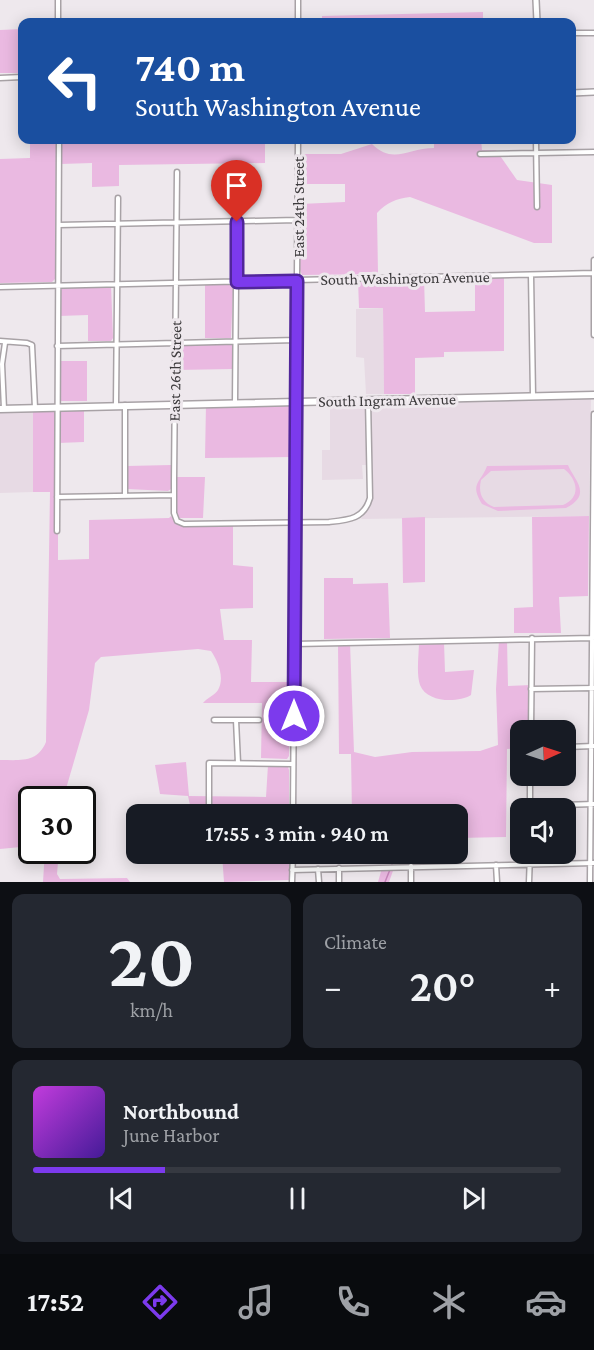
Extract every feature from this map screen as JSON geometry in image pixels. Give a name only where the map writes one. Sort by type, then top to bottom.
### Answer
[{"type":"main road","name":"South Ingram Avenue","points":[[2,409],[594,395]]},
{"type":"street","points":[[58,0],[58,18]]},
{"type":"street","points":[[298,0],[298,18]]},
{"type":"street","points":[[536,0],[537,18]]},
{"type":"street","points":[[576,33],[594,33]]},
{"type":"street","points":[[0,78],[18,77]]},
{"type":"street","points":[[576,93],[594,92]]},
{"type":"street","points":[[57,531],[59,144]]},
{"type":"street","name":"East 24th Street","points":[[293,804],[298,144]]},
{"type":"street","points":[[536,144],[537,207]]},
{"type":"street","points":[[480,154],[594,152]]},
{"type":"street","points":[[235,403],[237,165]]},
{"type":"street","name":"East 26th Street","points":[[177,172],[175,518],[179,522],[295,522]]},
{"type":"street","points":[[117,405],[118,198]]},
{"type":"street","points":[[59,225],[297,220]]},
{"type":"street","points":[[594,260],[594,335]]},
{"type":"street","name":"South Washington Avenue","points":[[0,287],[594,273]]},
{"type":"street","points":[[531,275],[533,396]]},
{"type":"street","points":[[57,346],[297,340]]},
{"type":"street","points":[[0,341],[32,345],[35,408]]},
{"type":"street","points":[[2,409],[1,364],[5,343]]},
{"type":"street","points":[[295,522],[349,520],[367,508],[370,486],[368,400]]},
{"type":"street","points":[[125,405],[125,496]]},
{"type":"street","points":[[590,882],[592,863],[594,414]]},
{"type":"street","points":[[57,497],[174,495]]},
{"type":"street","points":[[531,720],[532,638]]},
{"type":"street","points":[[294,644],[593,638]]},
{"type":"street","points":[[531,689],[592,688]]},
{"type":"street","points":[[214,720],[259,720]]},
{"type":"street","points":[[236,720],[238,763]]},
{"type":"street","points":[[576,747],[592,746]]},
{"type":"street","points":[[209,804],[208,763],[293,764]]},
{"type":"street","points":[[576,805],[592,804]]},
{"type":"street","points":[[576,863],[592,863]]},
{"type":"street","points":[[292,864],[292,882]]},
{"type":"street","points":[[292,870],[529,864],[529,882]]},
{"type":"street","points":[[496,865],[497,882]]},
{"type":"street","points":[[411,866],[411,882]]},
{"type":"street","points":[[339,868],[339,882]]},
{"type":"street","points":[[318,869],[319,882]]},
{"type":"shaded area","points":[[483,12],[483,18],[322,18],[322,16]]},
{"type":"shaded area","points":[[18,29],[18,73],[0,73],[0,30]]},
{"type":"shaded area","points":[[30,144],[56,144],[55,279],[52,282],[0,283],[0,159],[30,158]]},
{"type":"shaded area","points":[[62,144],[265,144],[265,163],[119,165],[119,186],[92,187],[92,163],[61,164]]},
{"type":"shaded area","points":[[372,144],[380,150],[394,154],[434,148],[434,144],[481,144],[482,150],[496,150],[517,180],[552,185],[552,243],[534,243],[410,197],[392,202],[377,213],[378,274],[302,275],[299,268],[300,204],[345,202],[345,184],[300,184],[300,154],[341,154]]},
{"type":"shaded area","points":[[475,276],[504,276],[504,351],[444,352],[444,357],[415,358],[415,394],[384,394],[383,308],[359,308],[358,280],[424,278],[425,312],[475,311]]},
{"type":"shaded area","points":[[205,284],[231,284],[233,287],[231,338],[205,338]]},
{"type":"shaded area","points":[[111,285],[113,338],[111,341],[88,341],[88,315],[59,316],[59,288]]},
{"type":"shaded area","points":[[383,308],[384,394],[366,394],[364,358],[356,357],[356,309]]},
{"type":"shaded area","points":[[177,343],[232,343],[232,369],[177,370]]},
{"type":"shaded area","points":[[58,361],[87,361],[87,401],[59,401]]},
{"type":"shaded area","points":[[591,398],[589,516],[361,519],[372,502],[370,402]]},
{"type":"shaded area","points":[[330,402],[366,402],[366,465],[362,465],[363,479],[322,480],[322,450],[330,450]]},
{"type":"shaded area","points":[[288,403],[292,409],[291,457],[205,458],[206,404]]},
{"type":"shaded area","points":[[84,407],[84,442],[58,443],[58,410]]},
{"type":"shaded area","points":[[0,409],[33,409],[33,492],[0,493]]},
{"type":"shaded area","points":[[33,409],[54,409],[55,521],[58,525],[58,560],[89,559],[89,520],[169,518],[171,516],[175,521],[182,523],[233,522],[233,565],[253,567],[253,608],[220,609],[224,640],[252,640],[251,682],[290,682],[289,756],[287,759],[261,758],[262,703],[203,703],[217,692],[221,680],[218,665],[211,651],[198,649],[101,657],[95,663],[89,710],[67,786],[18,786],[18,847],[0,849],[0,760],[28,759],[38,754],[46,742],[50,492],[33,492]]},
{"type":"shaded area","points":[[171,465],[171,489],[168,491],[127,489],[127,466]]},
{"type":"shaded area","points":[[568,465],[579,487],[579,497],[566,508],[498,511],[482,504],[476,492],[477,484],[487,466]],"holes":[[[564,469],[576,488],[573,497],[563,505],[494,507],[484,500],[480,489],[481,480],[491,471]]]},
{"type":"shaded area","points":[[175,477],[205,477],[203,518],[176,518]]},
{"type":"shaded area","points":[[589,516],[588,596],[559,597],[561,633],[514,633],[514,608],[533,607],[532,517]]},
{"type":"shaded area","points":[[425,517],[425,582],[403,583],[402,518]]},
{"type":"shaded area","points":[[324,578],[353,578],[353,584],[388,583],[390,638],[324,639]]},
{"type":"shaded area","points":[[499,640],[507,640],[508,686],[531,685],[530,720],[510,720],[510,749],[507,749],[506,837],[468,838],[468,804],[352,804],[351,754],[339,754],[338,643],[350,643],[354,752],[375,757],[412,752],[480,751],[498,745],[496,689]]},
{"type":"shaded area","points":[[419,641],[444,642],[445,672],[474,670],[471,695],[465,698],[443,700],[424,691],[418,675]]},
{"type":"shaded area","points":[[186,762],[189,796],[266,797],[268,765],[287,764],[289,804],[190,804],[188,796],[160,794],[155,765]]},
{"type":"shaded area","points":[[44,864],[58,864],[57,874],[60,879],[127,878],[130,882],[43,882]]},
{"type":"shaded area","points":[[223,864],[289,864],[289,880],[224,882]]},
{"type":"shaded area","points":[[382,868],[394,868],[389,882],[378,882]]},
{"type":"waterway","points":[[385,882],[392,864]]},
{"type":"route","points":[[237,222],[237,282],[297,281],[294,716]]}]
